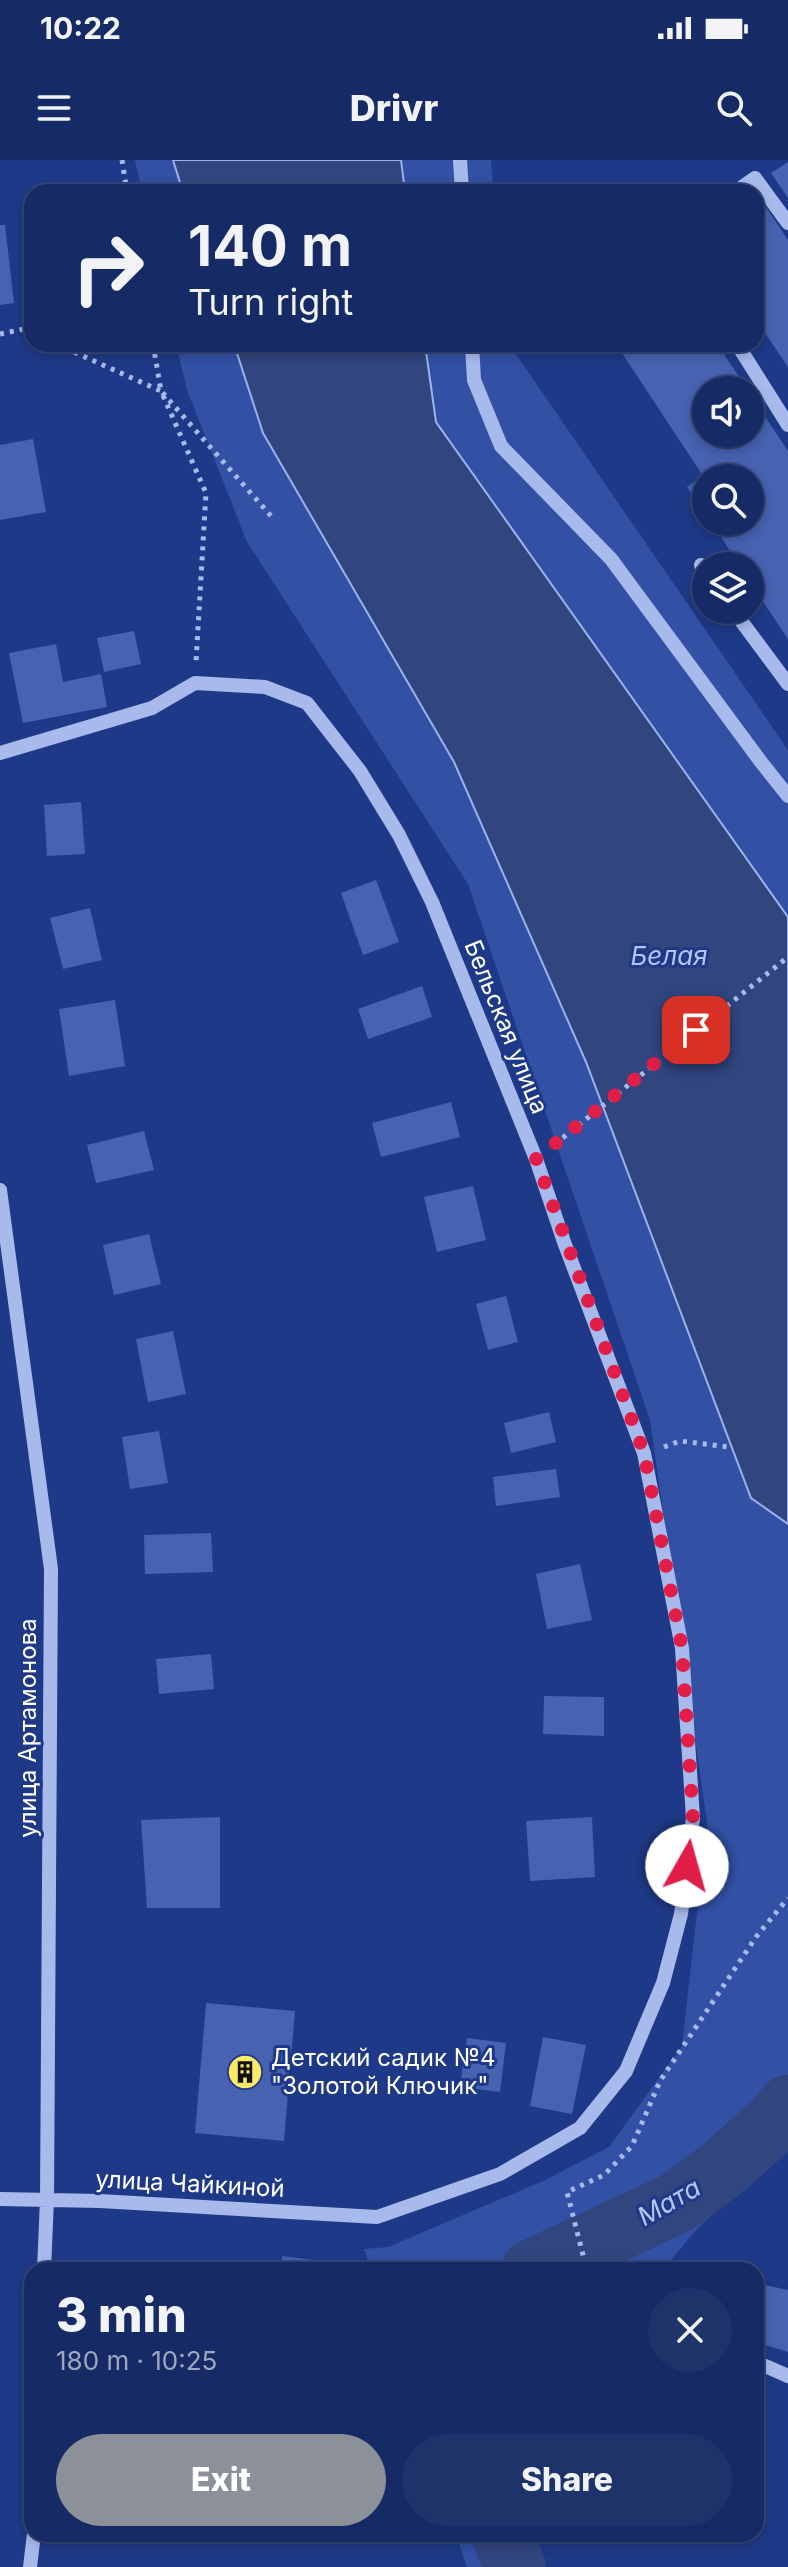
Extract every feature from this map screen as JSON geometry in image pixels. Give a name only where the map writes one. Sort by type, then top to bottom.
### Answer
[{"type":"street","points":[[460,160],[462,184]]},
{"type":"street","points":[[764,190],[788,223]]},
{"type":"street","points":[[472,352],[474,380],[501,446],[611,559],[788,796]]},
{"type":"street","points":[[742,352],[788,425]]},
{"type":"street","points":[[743,624],[788,684]]},
{"type":"street","points":[[0,753],[152,708],[195,683]]},
{"type":"street","name":"Бельская улица","points":[[195,683],[265,687],[307,703],[360,771],[399,835],[432,902],[536,1159],[644,1453],[682,1648],[693,1818],[681,1914],[663,1983],[626,2071],[580,2128],[500,2174],[377,2217]]},
{"type":"street","name":"улица Артамонова","points":[[0,1190],[51,1569],[44,2262]]},
{"type":"street","name":"улица Чайкиной","points":[[0,2199],[377,2217]]},
{"type":"street","points":[[764,2366],[788,2376]]},
{"type":"street","points":[[30,2567],[33,2542]]},
{"type":"path","points":[[122,160],[126,184]]},
{"type":"path","points":[[0,334],[24,329]]},
{"type":"path","points":[[74,352],[161,391],[271,516]]},
{"type":"path","points":[[154,352],[161,391],[206,493],[195,683]]},
{"type":"path","points":[[536,1159],[788,957]]},
{"type":"path","points":[[644,1453],[680,1441],[728,1447]]},
{"type":"path","points":[[585,2262],[567,2192],[604,2175],[632,2146],[660,2081],[756,1937],[788,1898]]},
{"type":"shaded area","points":[[135,160],[173,160],[180,184],[140,184]]},
{"type":"shaded area","points":[[401,160],[491,160],[493,184],[404,184]]},
{"type":"shaded area","points":[[178,352],[237,352],[263,433],[454,762],[586,1062],[751,1498],[788,1524],[788,2144],[698,2228],[667,2262],[368,2262],[364,2249],[388,2247],[543,2181],[609,2147],[682,2046],[707,1823],[650,1420],[468,884],[247,542],[187,390]]},
{"type":"shaded area","points":[[426,352],[514,352],[692,610],[692,624],[701,624],[788,750],[788,917],[435,422]]},
{"type":"shaded area","points":[[459,2542],[522,2542],[528,2567],[467,2567]]},
{"type":"water","points":[[173,160],[401,160],[404,184],[180,184]]},
{"type":"water","name":"Белая","points":[[237,352],[426,352],[436,422],[788,917],[788,1524],[751,1498],[586,1062],[454,762],[263,433]]},
{"type":"building","points":[[788,162],[788,198],[771,173]]},
{"type":"building","points":[[764,204],[788,240],[788,367],[764,332]]},
{"type":"building","points":[[0,225],[5,225],[14,303],[0,305]]},
{"type":"building","points":[[621,352],[722,352],[739,376],[692,376],[692,448],[764,448],[764,415],[788,451],[788,639],[764,603],[764,552],[731,552],[720,536],[764,536],[764,464],[695,464]]},
{"type":"building","points":[[33,439],[46,512],[0,520],[0,445]]},
{"type":"building","points":[[134,631],[141,664],[104,672],[97,638]]},
{"type":"building","points":[[56,644],[63,682],[101,674],[107,707],[23,723],[9,653]]},
{"type":"building","points":[[81,802],[85,854],[47,856],[44,805]]},
{"type":"building","points":[[376,880],[399,942],[363,955],[341,893]]},
{"type":"building","points":[[90,908],[102,960],[63,969],[50,918]]},
{"type":"building","points":[[422,986],[432,1017],[368,1039],[358,1009]]},
{"type":"building","points":[[115,1000],[125,1066],[69,1076],[59,1009]]},
{"type":"building","points":[[451,1102],[460,1137],[381,1157],[372,1123]]},
{"type":"building","points":[[144,1131],[154,1170],[96,1183],[87,1145]]},
{"type":"building","points":[[473,1186],[486,1240],[437,1252],[424,1197]]},
{"type":"building","points":[[149,1234],[161,1284],[114,1295],[103,1245]]},
{"type":"building","points":[[506,1296],[518,1342],[488,1350],[476,1304]]},
{"type":"building","points":[[173,1331],[186,1394],[148,1402],[136,1339]]},
{"type":"building","points":[[549,1412],[556,1442],[511,1453],[504,1423]]},
{"type":"building","points":[[159,1431],[168,1483],[130,1489],[122,1437]]},
{"type":"building","points":[[556,1469],[560,1497],[496,1506],[493,1477]]},
{"type":"building","points":[[211,1533],[213,1572],[145,1574],[144,1535]]},
{"type":"building","points":[[580,1564],[592,1620],[547,1629],[536,1574]]},
{"type":"building","points":[[211,1654],[214,1689],[159,1694],[156,1659]]},
{"type":"building","points":[[544,1696],[604,1697],[604,1736],[543,1734]]},
{"type":"building","points":[[220,1817],[220,1908],[147,1908],[141,1820]]},
{"type":"building","points":[[592,1817],[595,1877],[530,1881],[526,1821]]},
{"type":"building","name":"Детский садик №4 \"Золотой Ключик\"","points":[[206,2003],[295,2011],[284,2141],[195,2133]]},
{"type":"building","points":[[543,2037],[586,2045],[572,2114],[530,2106]]},
{"type":"building","points":[[467,2038],[506,2043],[500,2092],[460,2087]]},
{"type":"building","points":[[282,2256],[329,2262],[282,2262]]},
{"type":"building","points":[[764,2285],[788,2290],[788,2352],[764,2344]]},
{"type":"waterway","name":"Мата","points":[[549,2262],[676,2203],[721,2170],[775,2122],[788,2106]]},
{"type":"waterway","name":"Мата","points":[[505,2542],[515,2567]]},
{"type":"place","name":"Детский садик №4 \"Золотой Ключик\"","points":[[245,2072]]},
{"type":"route","points":[[687,1866],[693,1818],[682,1648],[644,1453],[536,1159],[696,1030]]}]
